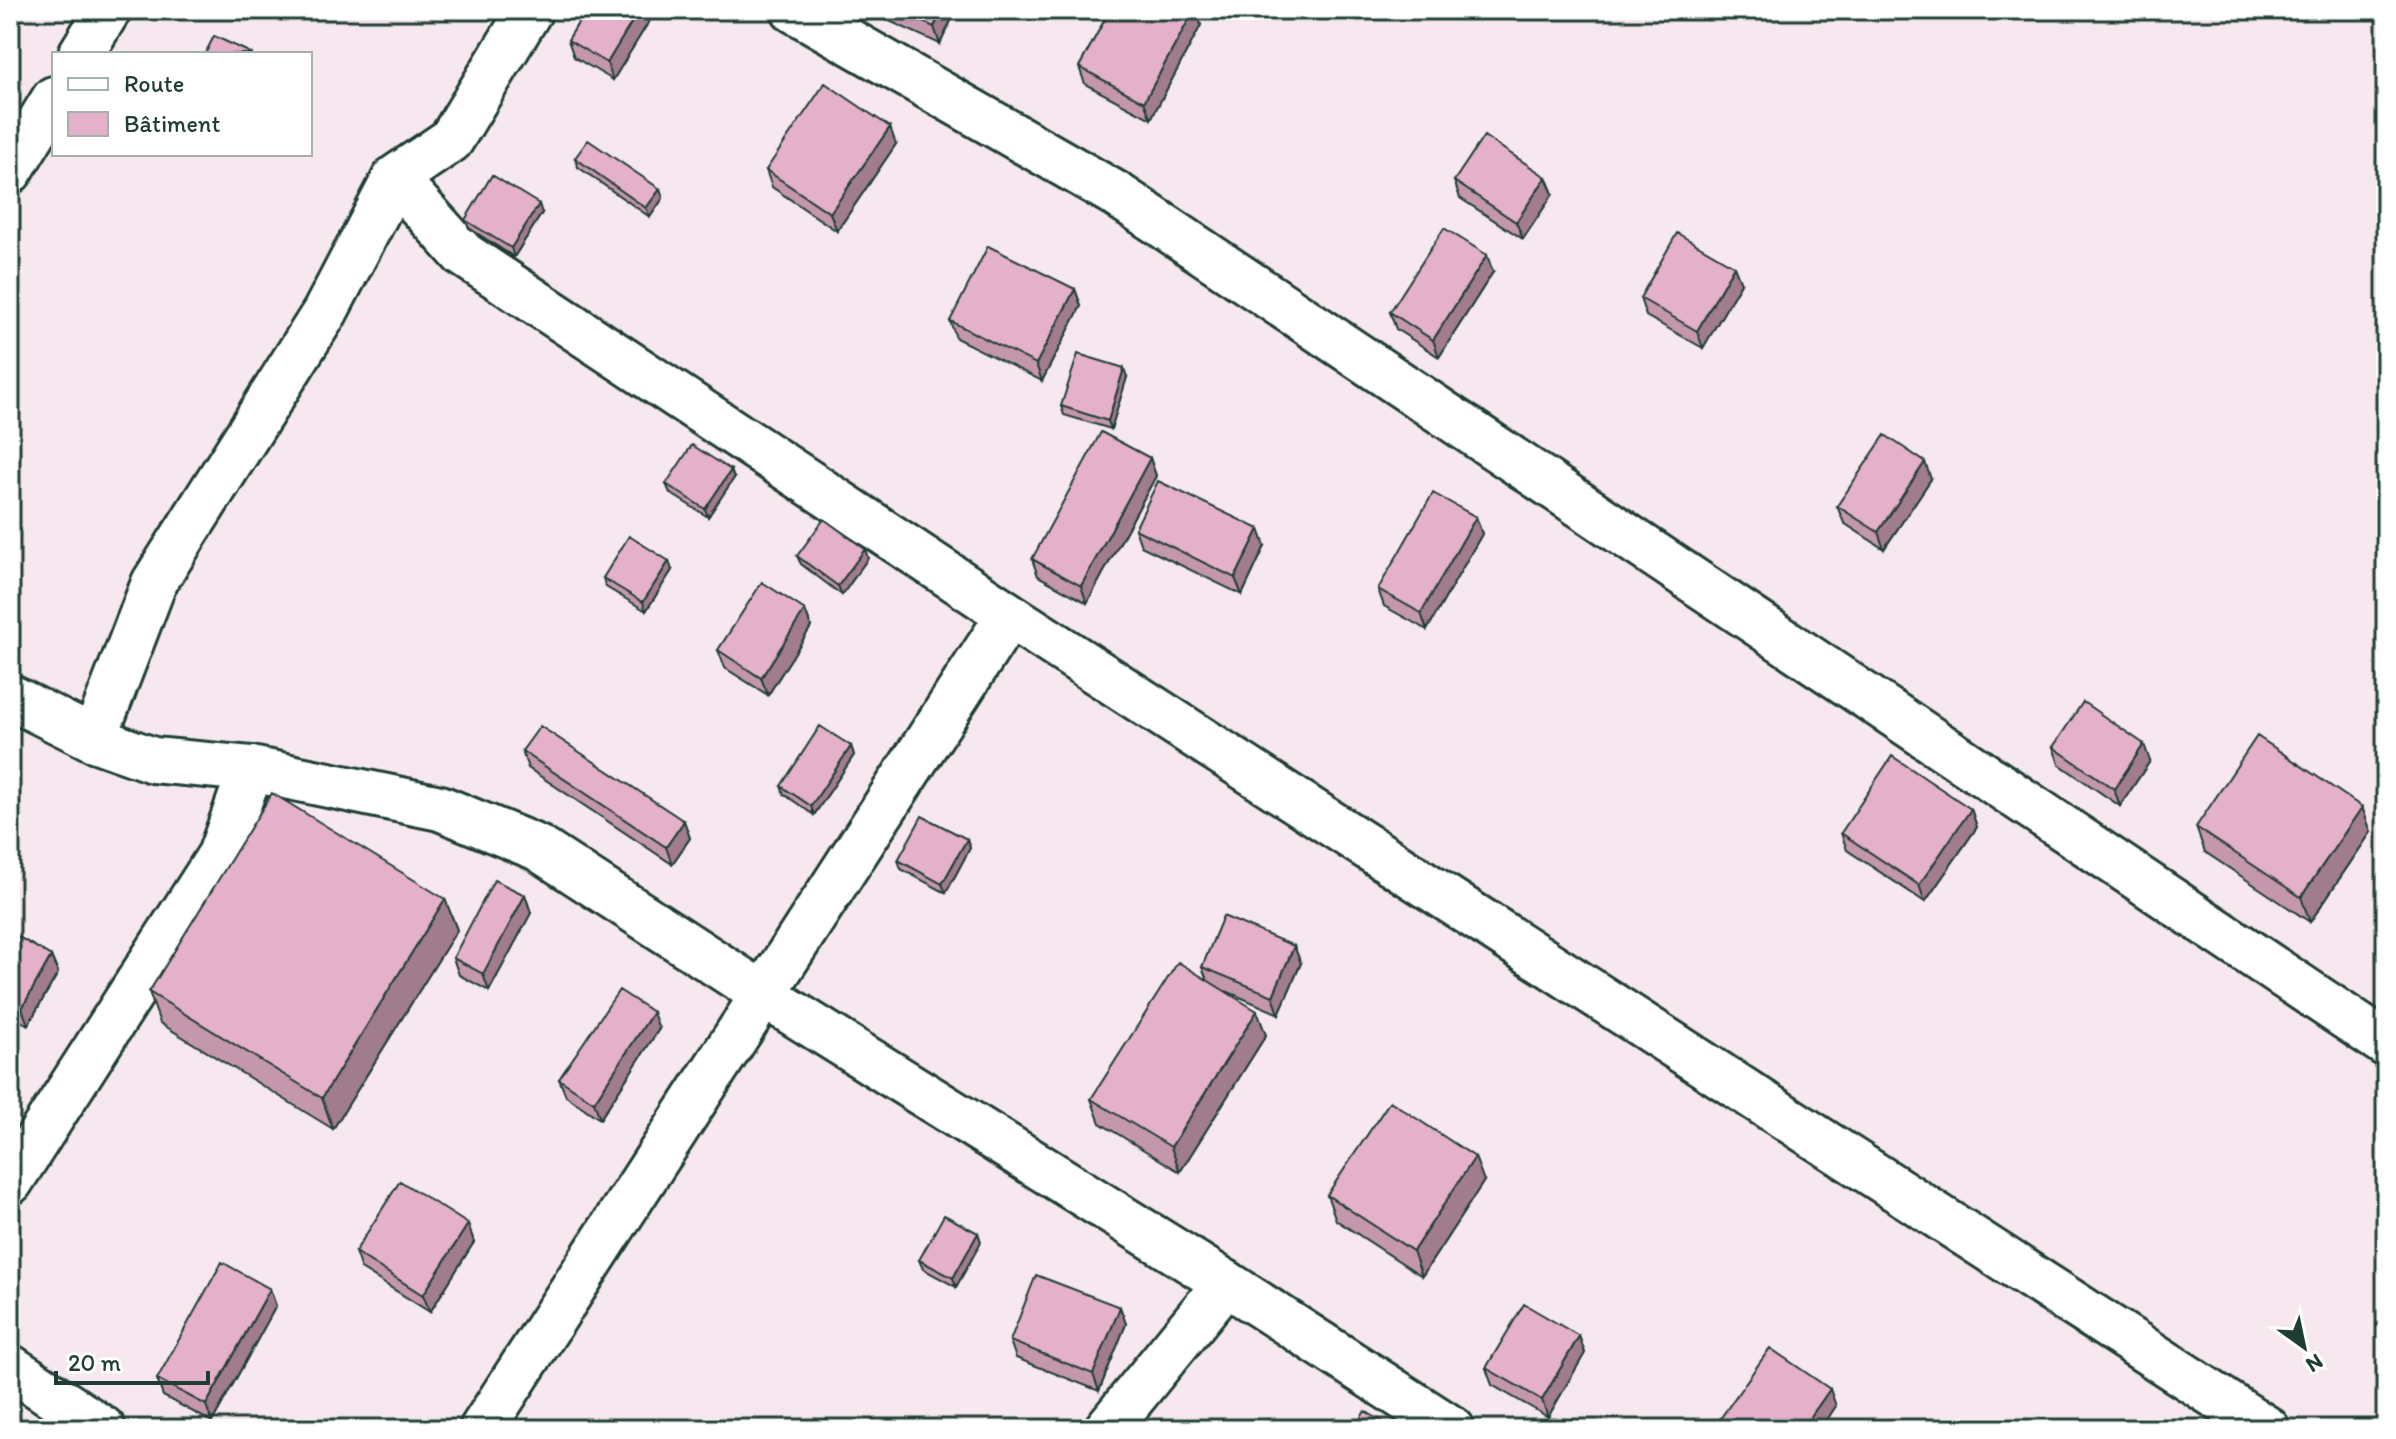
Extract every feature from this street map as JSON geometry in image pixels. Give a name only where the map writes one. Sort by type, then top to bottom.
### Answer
[{"type":"street","points":[[82,52],[108,10]]},
{"type":"street","points":[[94,739],[154,583],[325,312],[395,178],[451,140],[530,10]]},
{"type":"street","points":[[794,10],[1116,194],[2386,1044]]},
{"type":"street","points":[[10,171],[52,102]]},
{"type":"street","points":[[395,178],[463,254],[1009,615],[2267,1429]]},
{"type":"street","points":[[482,1429],[1009,615]]},
{"type":"street","points":[[10,697],[94,739],[153,760],[251,769],[440,808],[538,848],[764,995],[1226,1283],[1452,1429]]},
{"type":"street","points":[[10,1182],[220,855],[251,769]]},
{"type":"street","points":[[1107,1429],[1226,1283]]},
{"type":"street","points":[[10,1367],[103,1429]]},
{"type":"building","points":[[586,10],[639,10],[607,63],[568,40]]},
{"type":"building","points":[[896,10],[942,10],[934,27]]},
{"type":"building","points":[[1110,10],[1194,10],[1144,102],[1079,67]]},
{"type":"building","points":[[214,36],[249,52],[206,52]]},
{"type":"building","points":[[825,83],[890,127],[830,213],[766,170]]},
{"type":"building","points":[[1484,136],[1546,177],[1516,222],[1454,181]]},
{"type":"building","points":[[588,140],[660,189],[646,208],[575,158]]},
{"type":"building","points":[[492,175],[539,204],[511,248],[465,220]]},
{"type":"building","points":[[1444,228],[1487,255],[1433,340],[1390,312]]},
{"type":"building","points":[[1677,233],[1734,266],[1697,331],[1640,298]]},
{"type":"building","points":[[988,246],[1075,289],[1036,364],[950,321]]},
{"type":"building","points":[[1078,354],[1124,368],[1108,421],[1061,406]]},
{"type":"building","points":[[1101,432],[1150,458],[1081,586],[1032,559]]},
{"type":"building","points":[[1885,435],[1925,462],[1878,532],[1837,506]]},
{"type":"building","points":[[692,445],[731,470],[705,509],[666,484]]},
{"type":"building","points":[[1158,481],[1259,529],[1235,578],[1135,529]]},
{"type":"building","points":[[1433,493],[1476,517],[1421,613],[1378,589]]},
{"type":"building","points":[[824,519],[865,549],[838,586],[797,556]]},
{"type":"building","points":[[629,536],[669,561],[643,602],[603,578]]},
{"type":"building","points":[[762,582],[805,610],[761,678],[718,650]]},
{"type":"building","points":[[2083,702],[2144,744],[2114,789],[2053,747]]},
{"type":"building","points":[[540,726],[684,821],[666,847],[522,751]]},
{"type":"building","points":[[820,726],[851,746],[811,806],[781,786]]},
{"type":"building","points":[[2257,736],[2362,807],[2301,897],[2196,827]]},
{"type":"building","points":[[1892,756],[1971,809],[1919,885],[1841,833]]},
{"type":"building","points":[[272,793],[445,899],[322,1098],[149,992]]},
{"type":"building","points":[[922,816],[967,839],[942,884],[898,860]]},
{"type":"building","points":[[494,880],[525,895],[483,974],[453,958]]},
{"type":"building","points":[[1223,916],[1294,946],[1273,996],[1202,967]]},
{"type":"building","points":[[10,932],[51,956],[22,1008],[10,1001]]},
{"type":"building","points":[[1178,962],[1257,1011],[1171,1147],[1091,1099]]},
{"type":"building","points":[[619,990],[653,1012],[594,1102],[559,1079]]},
{"type":"building","points":[[1390,1101],[1475,1157],[1413,1251],[1327,1195]]},
{"type":"building","points":[[400,1181],[468,1224],[423,1295],[355,1252]]},
{"type":"building","points":[[944,1215],[978,1233],[953,1278],[919,1260]]},
{"type":"building","points":[[222,1262],[270,1289],[206,1405],[157,1379]]},
{"type":"building","points":[[1036,1275],[1120,1307],[1093,1374],[1010,1341]]},
{"type":"building","points":[[1524,1304],[1579,1336],[1542,1400],[1486,1368]]},
{"type":"building","points":[[1770,1348],[1830,1389],[1802,1429],[1713,1429]]},
{"type":"building","points":[[1365,1411],[1395,1429],[1354,1429]]}]
